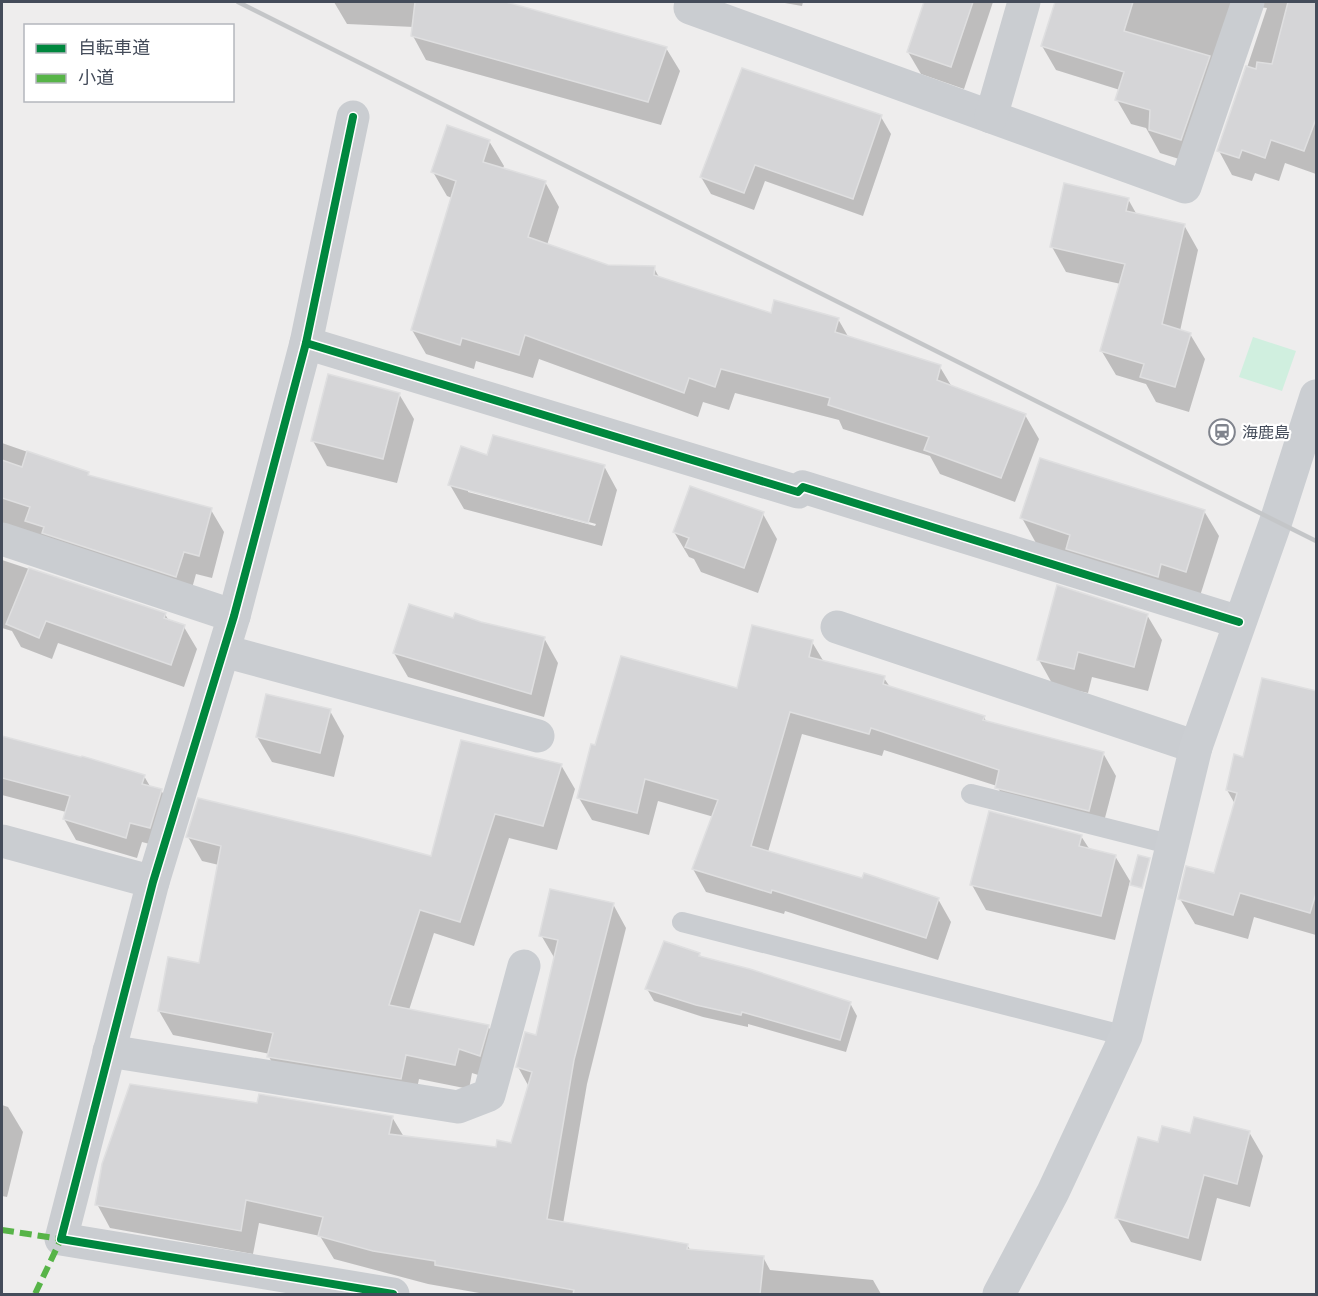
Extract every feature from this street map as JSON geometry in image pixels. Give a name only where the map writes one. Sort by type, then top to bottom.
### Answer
[{"type":"street","points":[[691,2],[690,8],[1185,188],[1248,2]]},
{"type":"street","points":[[991,117],[1024,2]]},
{"type":"street","points":[[353,117],[306,343],[234,616],[153,882],[61,1239],[393,1294]]},
{"type":"street","points":[[306,343],[798,492],[803,487],[1239,622]]},
{"type":"street","points":[[999,1294],[1053,1192],[1125,1036],[1196,747],[1315,409]]},
{"type":"street","points":[[2,539],[234,616]]},
{"type":"street","points":[[837,627],[1196,747]]},
{"type":"street","points":[[224,651],[538,736]]},
{"type":"street","points":[[2,841],[153,882]]},
{"type":"street","points":[[109,1051],[458,1107],[489,1095],[524,966]]},
{"type":"lane","points":[[971,794],[1173,845]]},
{"type":"lane","points":[[682,922],[1125,1036]]},
{"type":"green space","points":[[1253,337],[1296,351],[1282,391],[1239,377]]},
{"type":"building","points":[[415,2],[506,2],[667,47],[648,102],[411,36]]},
{"type":"building","points":[[924,2],[973,2],[951,67],[907,52]]},
{"type":"building","points":[[1055,2],[1133,2],[1124,31],[1210,56],[1181,140],[1149,130],[1150,110],[1115,100],[1124,72],[1041,46]]},
{"type":"building","points":[[1288,2],[1317,2],[1317,116],[1304,151],[1271,140],[1265,158],[1242,150],[1239,158],[1217,151],[1246,66],[1256,69],[1257,62],[1272,64]]},
{"type":"building","points":[[742,68],[882,115],[853,199],[755,165],[744,193],[700,177]]},
{"type":"building","points":[[447,125],[490,140],[483,162],[546,181],[528,237],[608,265],[655,266],[654,275],[771,313],[774,300],[839,318],[835,332],[941,365],[937,380],[1026,414],[1001,478],[924,450],[929,437],[828,405],[830,398],[721,369],[715,387],[689,378],[684,393],[525,335],[519,355],[462,338],[460,345],[411,330],[456,181],[431,172]]},
{"type":"building","points":[[1064,183],[1129,198],[1126,211],[1185,224],[1162,324],[1191,333],[1175,387],[1140,377],[1144,364],[1100,351],[1125,264],[1050,247]]},
{"type":"building","points":[[328,374],[400,393],[383,459],[311,441]]},
{"type":"building","points":[[493,435],[605,465],[588,523],[448,485],[461,446],[487,455]]},
{"type":"building","points":[[27,451],[89,472],[88,475],[212,508],[199,556],[184,552],[176,577],[42,533],[44,527],[25,521],[30,507],[2,498],[2,460],[22,467]]},
{"type":"building","points":[[1040,458],[1205,510],[1186,572],[1161,564],[1158,577],[1066,549],[1070,535],[1020,518]]},
{"type":"building","points":[[690,486],[764,512],[744,568],[685,547],[689,538],[673,532]]},
{"type":"building","points":[[29,568],[166,613],[164,618],[185,625],[171,665],[46,621],[39,638],[6,624]]},
{"type":"building","points":[[1057,585],[1148,614],[1134,667],[1078,652],[1074,669],[1037,660]]},
{"type":"building","points":[[409,604],[453,618],[455,613],[481,622],[545,637],[531,694],[393,653]]},
{"type":"building","points":[[752,625],[813,640],[809,657],[885,676],[883,684],[985,716],[983,720],[1104,752],[1089,811],[995,788],[999,770],[871,728],[869,734],[790,712],[751,846],[862,878],[864,873],[939,898],[926,938],[772,890],[771,893],[692,869],[718,800],[645,779],[637,813],[577,798],[591,744],[595,745],[621,656],[737,688]]},
{"type":"building","points":[[1262,678],[1317,691],[1317,890],[1310,913],[1240,893],[1233,915],[1178,899],[1186,866],[1214,873],[1237,793],[1226,790],[1234,754],[1243,757]]},
{"type":"building","points":[[266,694],[331,709],[320,753],[256,737]]},
{"type":"building","points":[[2,736],[145,775],[142,784],[162,789],[150,828],[130,823],[126,838],[63,819],[70,796],[2,778]]},
{"type":"building","points":[[461,740],[562,764],[543,826],[495,814],[460,922],[420,910],[389,1005],[489,1025],[480,1056],[459,1049],[455,1065],[406,1055],[401,1079],[267,1057],[273,1033],[158,1011],[168,957],[199,963],[221,846],[186,837],[198,798],[431,856]]},
{"type":"building","points":[[989,811],[1082,835],[1079,846],[1116,855],[1101,916],[970,885]]},
{"type":"building","points":[[1138,855],[1150,858],[1142,888],[1130,885]]},
{"type":"building","points":[[550,889],[614,903],[574,1060],[547,1219],[688,1244],[687,1249],[764,1256],[760,1294],[573,1294],[574,1290],[435,1265],[435,1261],[373,1251],[318,1236],[323,1217],[246,1200],[241,1231],[95,1205],[102,1164],[130,1084],[257,1103],[259,1094],[393,1116],[389,1134],[496,1147],[497,1140],[511,1143],[532,1072],[516,1067],[525,1032],[536,1035],[558,940],[539,936]]},
{"type":"building","points":[[664,941],[700,953],[699,956],[750,969],[851,1002],[840,1040],[742,1012],[741,1015],[696,1005],[645,989]]},
{"type":"building","points":[[1194,1117],[1250,1131],[1237,1184],[1204,1175],[1188,1238],[1115,1218],[1138,1137],[1158,1142],[1162,1126],[1190,1133]]},
{"type":"railway","points":[[238,2],[1316,541]]},
{"type":"marked path","points":[[2,1230],[61,1239],[35,1294]]},
{"type":"cycle path","points":[[353,117],[306,343],[234,616],[153,882],[61,1239],[393,1294]]},
{"type":"cycle path","points":[[306,343],[798,492],[803,487],[1239,622]]},
{"type":"place","name":"海鹿島","points":[[1222,432]]}]
